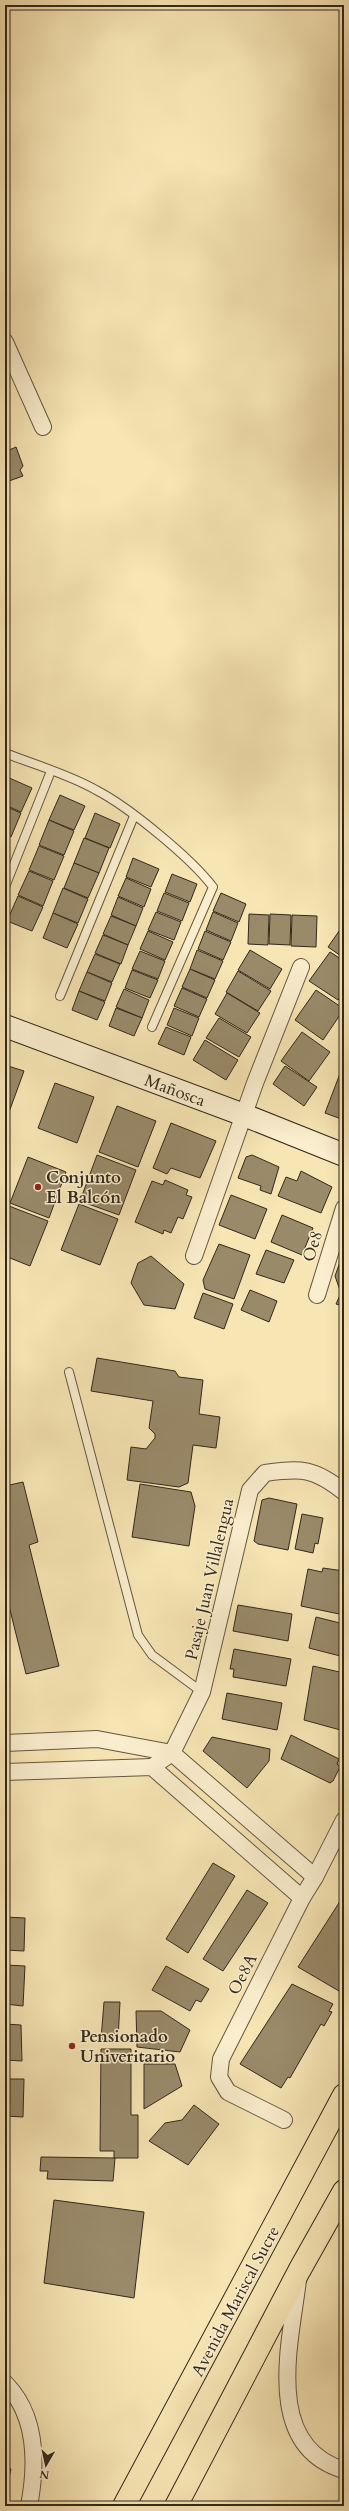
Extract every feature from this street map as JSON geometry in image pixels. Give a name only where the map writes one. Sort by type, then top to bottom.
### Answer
[{"type":"main road","name":"Avenida Mariscal Sucre","points":[[124,2506],[344,2095]]},
{"type":"main road","points":[[176,2506],[299,2271],[344,2191]]},
{"type":"street","points":[[5,342],[43,427]]},
{"type":"street","points":[[194,1256],[244,1115],[302,967]]},
{"type":"street","name":"Mañosca","points":[[5,1026],[244,1115],[344,1155]]},
{"type":"street","name":"Oe8","points":[[316,1295],[344,1208]]},
{"type":"street","name":"Pasaje Juan Villalengua","points":[[152,1767],[172,1753],[202,1692],[250,1490],[265,1473],[299,1469],[326,1477],[344,1492]]},
{"type":"street","points":[[5,1743],[97,1739],[172,1753],[315,1877]]},
{"type":"street","points":[[5,1772],[152,1767],[302,1898]]},
{"type":"street","name":"Oe8A","points":[[284,2120],[228,2092],[220,2077],[221,2059],[302,1898],[315,1877],[344,1820]]},
{"type":"street","points":[[299,2271],[286,2378],[288,2402],[296,2430],[309,2448],[331,2466],[344,2470]]},
{"type":"street","points":[[5,2383],[19,2401],[32,2435],[34,2462],[29,2506]]},
{"type":"lane","points":[[5,754],[96,790],[134,816],[201,871],[213,887],[152,1027]]},
{"type":"lane","points":[[5,887],[51,771]]},
{"type":"lane","points":[[60,996],[134,816]]},
{"type":"lane","points":[[68,1372],[138,1635],[152,1655],[202,1692]]},
{"type":"building","points":[[5,445],[7,451],[16,447],[23,466],[20,470],[23,476],[9,481],[9,485],[5,483]]},
{"type":"building","points":[[7,777],[32,788],[21,812],[5,805]]},
{"type":"building","points":[[60,795],[85,806],[74,830],[49,820]]},
{"type":"building","points":[[5,806],[21,813],[11,837],[5,835]]},
{"type":"building","points":[[95,813],[120,824],[110,848],[85,838]]},
{"type":"building","points":[[49,820],[74,831],[64,855],[39,845]]},
{"type":"building","points":[[84,838],[109,848],[99,873],[74,863]]},
{"type":"building","points":[[39,846],[64,856],[54,880],[29,870]]},
{"type":"building","points":[[133,858],[159,869],[151,887],[126,877]]},
{"type":"building","points":[[74,863],[99,873],[88,898],[64,888]]},
{"type":"building","points":[[29,871],[53,881],[43,906],[18,895]]},
{"type":"building","points":[[172,874],[197,884],[190,902],[165,892]]},
{"type":"building","points":[[126,878],[151,889],[144,907],[118,896]]},
{"type":"building","points":[[63,888],[88,899],[78,923],[53,913]]},
{"type":"building","points":[[164,893],[189,903],[182,921],[157,911]]},
{"type":"building","points":[[221,893],[246,904],[239,922],[213,911]]},
{"type":"building","points":[[18,896],[43,907],[32,931],[7,921]]},
{"type":"building","points":[[118,897],[143,908],[136,926],[111,915]]},
{"type":"building","points":[[156,912],[181,922],[174,940],[148,930]]},
{"type":"building","points":[[213,912],[238,923],[231,941],[206,930]]},
{"type":"building","points":[[53,913],[78,924],[67,948],[43,938]]},
{"type":"building","points":[[249,914],[269,915],[268,945],[248,944]]},
{"type":"building","points":[[270,914],[291,915],[290,945],[269,944]]},
{"type":"building","points":[[292,915],[317,916],[316,947],[291,946]]},
{"type":"building","points":[[111,916],[136,926],[128,945],[103,934]]},
{"type":"building","points":[[344,924],[344,958],[328,947]]},
{"type":"building","points":[[148,931],[173,942],[165,960],[140,949]]},
{"type":"building","points":[[205,931],[231,942],[223,960],[198,949]]},
{"type":"building","points":[[103,935],[128,945],[121,964],[95,953]]},
{"type":"building","points":[[197,950],[223,961],[215,979],[190,969]]},
{"type":"building","points":[[250,950],[282,969],[270,989],[238,970]]},
{"type":"building","points":[[140,951],[165,961],[158,979],[132,969]]},
{"type":"building","points":[[330,952],[344,961],[344,991],[338,1000],[309,981]]},
{"type":"building","points":[[95,954],[120,964],[112,982],[87,972]]},
{"type":"building","points":[[190,969],[215,980],[207,998],[182,987]]},
{"type":"building","points":[[132,970],[158,980],[150,998],[125,988]]},
{"type":"building","points":[[238,971],[271,991],[258,1011],[226,992]]},
{"type":"building","points":[[87,972],[112,983],[105,1001],[79,991]]},
{"type":"building","points":[[182,988],[207,999],[199,1017],[174,1006]]},
{"type":"building","points":[[124,989],[149,1000],[142,1018],[116,1007]]},
{"type":"building","points":[[316,990],[344,1009],[323,1040],[295,1020]]},
{"type":"building","points":[[79,991],[105,1002],[97,1020],[72,1010]]},
{"type":"building","points":[[227,993],[260,1013],[247,1033],[215,1014]]},
{"type":"building","points":[[116,1008],[142,1018],[134,1036],[109,1026]]},
{"type":"building","points":[[174,1008],[199,1018],[192,1036],[167,1025]]},
{"type":"building","points":[[219,1018],[251,1037],[239,1057],[206,1038]]},
{"type":"building","points":[[166,1027],[191,1037],[184,1055],[158,1044]]},
{"type":"building","points":[[302,1032],[330,1052],[309,1081],[281,1061]]},
{"type":"building","points":[[205,1040],[238,1060],[226,1080],[193,1060]]},
{"type":"building","points":[[344,1063],[344,1120],[325,1113]]},
{"type":"building","points":[[5,1065],[24,1071],[5,1123]]},
{"type":"building","points":[[285,1066],[317,1087],[304,1106],[273,1084]]},
{"type":"building","points":[[55,1083],[94,1097],[77,1143],[38,1128]]},
{"type":"building","points":[[117,1106],[156,1121],[138,1167],[99,1152]]},
{"type":"building","points":[[171,1123],[216,1141],[200,1178],[171,1168],[167,1174],[153,1168]]},
{"type":"building","points":[[97,1155],[136,1170],[119,1215],[80,1201]]},
{"type":"building","points":[[252,1155],[279,1167],[271,1194],[260,1190],[261,1186],[238,1178],[246,1157]]},
{"type":"building","name":"Conjunto El Balcón","points":[[28,1157],[66,1172],[49,1218],[10,1203]]},
{"type":"building","points":[[301,1171],[332,1187],[321,1213],[278,1196],[286,1177],[297,1181]]},
{"type":"building","points":[[165,1180],[188,1190],[186,1195],[192,1197],[183,1219],[178,1217],[171,1233],[164,1230],[163,1234],[135,1222],[152,1181],[163,1185]]},
{"type":"building","points":[[231,1195],[267,1209],[255,1239],[219,1225]]},
{"type":"building","points":[[79,1204],[118,1219],[100,1265],[61,1250]]},
{"type":"building","points":[[9,1206],[48,1221],[30,1266],[5,1256],[5,1217]]},
{"type":"building","points":[[282,1215],[313,1228],[302,1255],[271,1242]]},
{"type":"building","points":[[219,1244],[250,1255],[234,1299],[205,1289],[203,1280]]},
{"type":"building","points":[[266,1250],[294,1260],[284,1283],[256,1274]]},
{"type":"building","points":[[344,1251],[344,1306],[336,1304],[341,1293],[335,1276]]},
{"type":"building","points":[[151,1256],[184,1284],[175,1309],[144,1305],[131,1283],[138,1263]]},
{"type":"building","points":[[250,1290],[277,1301],[269,1322],[241,1310]]},
{"type":"building","points":[[203,1293],[233,1304],[224,1329],[194,1318]]},
{"type":"building","points":[[97,1358],[175,1371],[179,1377],[203,1380],[199,1414],[220,1417],[216,1448],[193,1445],[188,1483],[179,1487],[127,1480],[131,1447],[146,1449],[155,1438],[155,1434],[149,1428],[153,1401],[91,1391]]},
{"type":"building","points":[[23,1482],[38,1542],[29,1545],[59,1666],[26,1674],[5,1590],[5,1486]]},
{"type":"building","points":[[140,1484],[191,1492],[195,1506],[189,1546],[132,1537]]},
{"type":"building","points":[[269,1498],[297,1504],[288,1550],[258,1544],[254,1541],[262,1500]]},
{"type":"building","points":[[302,1514],[323,1518],[318,1544],[315,1543],[313,1553],[295,1549]]},
{"type":"building","points":[[323,1568],[344,1571],[344,1615],[301,1606],[308,1569],[322,1572]]},
{"type":"building","points":[[238,1605],[292,1614],[288,1641],[233,1631]]},
{"type":"building","points":[[316,1617],[344,1624],[344,1657],[309,1648]]},
{"type":"building","points":[[234,1649],[291,1659],[286,1686],[233,1677],[234,1669],[230,1669]]},
{"type":"building","points":[[313,1666],[344,1673],[344,1731],[304,1720]]},
{"type":"building","points":[[227,1693],[282,1703],[277,1730],[222,1719]]},
{"type":"building","points":[[291,1735],[339,1759],[337,1764],[340,1767],[333,1781],[330,1783],[281,1759]]},
{"type":"building","points":[[212,1737],[270,1749],[269,1761],[247,1788],[203,1751]]},
{"type":"building","points":[[213,1863],[235,1876],[188,1953],[166,1939]]},
{"type":"building","points":[[247,1890],[268,1903],[223,1971],[203,1959]]},
{"type":"building","points":[[344,1895],[344,1983],[339,1991],[298,1967]]},
{"type":"building","points":[[5,1917],[25,1918],[24,1951],[5,1950]]},
{"type":"building","points":[[5,1965],[25,1966],[23,2006],[5,2004]]},
{"type":"building","points":[[166,1966],[209,1989],[201,2002],[196,2000],[190,2011],[152,1990]]},
{"type":"building","points":[[292,1984],[333,2004],[329,2011],[332,2012],[324,2026],[321,2024],[290,2078],[288,2077],[281,2088],[240,2064]]},
{"type":"building","points":[[104,2002],[120,2002],[118,2040],[101,2039]]},
{"type":"building","points":[[136,2011],[161,2011],[190,2030],[180,2052],[137,2047]]},
{"type":"building","points":[[5,2024],[21,2025],[22,2061],[5,2060]]},
{"type":"building","points":[[101,2049],[131,2049],[131,2115],[138,2115],[138,2158],[114,2158],[114,2151],[100,2151]]},
{"type":"building","points":[[144,2064],[175,2064],[182,2086],[144,2109]]},
{"type":"building","points":[[5,2079],[24,2079],[23,2117],[5,2116]]},
{"type":"building","points":[[194,2105],[219,2124],[188,2165],[149,2141],[165,2123],[182,2120]]},
{"type":"building","points":[[41,2157],[115,2158],[113,2181],[47,2179],[48,2171],[40,2171]]},
{"type":"building","points":[[54,2200],[144,2212],[134,2298],[44,2283]]},
{"type":"building","points":[[5,2467],[11,2469],[5,2493]]},
{"type":"place","name":"Conjunto El Balcón","points":[[38,1187]]},
{"type":"place","name":"Pensionado Univeritario","points":[[72,2046]]}]
